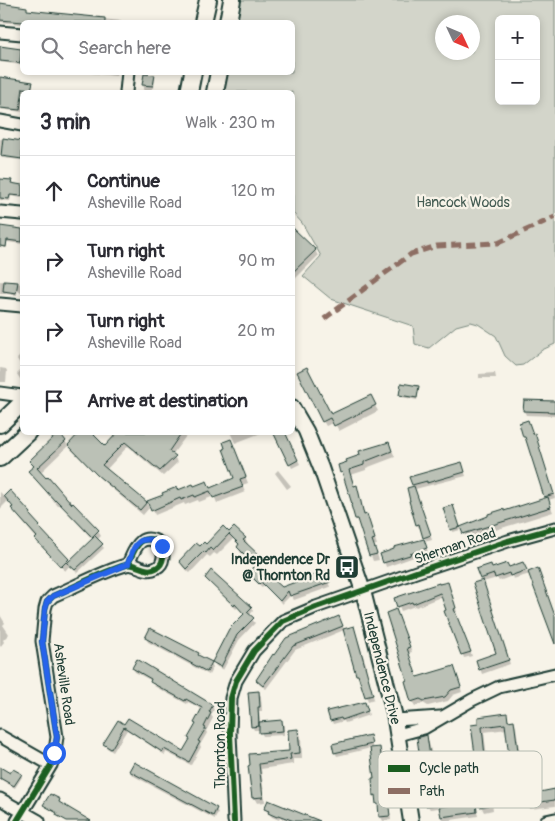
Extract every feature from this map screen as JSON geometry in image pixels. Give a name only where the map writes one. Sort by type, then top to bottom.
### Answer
[{"type":"highway","points":[[203,20],[208,0]]},
{"type":"highway","points":[[228,20],[232,0]]},
{"type":"highway","points":[[189,90],[192,75]]},
{"type":"highway","points":[[215,90],[218,75]]},
{"type":"highway","points":[[0,424],[20,406]]},
{"type":"highway","points":[[0,430],[14,446]]},
{"type":"highway","points":[[0,458],[25,435]]},
{"type":"main road","name":"Independence Drive","points":[[295,412],[306,431],[321,468],[363,591],[396,720],[400,751]]},
{"type":"main road","name":"Independence Drive","points":[[409,808],[411,821]]},
{"type":"street","points":[[0,32],[20,34]]},
{"type":"street","points":[[126,90],[128,75]]},
{"type":"street","points":[[0,122],[20,125]]},
{"type":"street","points":[[0,212],[20,214]]},
{"type":"street","points":[[0,304],[20,306]]},
{"type":"street","points":[[0,393],[20,396]]},
{"type":"street","name":"Sherman Road","points":[[363,591],[508,541],[555,528]]},
{"type":"street","name":"Asheville Road","points":[[19,816],[51,765],[57,737],[42,641],[43,621],[47,602],[53,596],[128,564]]},
{"type":"street","name":"Thornton Road","points":[[234,821],[230,734],[231,698],[236,681],[254,651],[283,622],[316,607],[363,591]]},
{"type":"street","points":[[398,735],[424,728],[472,700],[499,687],[555,674]]},
{"type":"street","points":[[396,720],[445,716]]},
{"type":"street","points":[[0,736],[51,765]]},
{"type":"street","points":[[0,799],[19,816],[39,821]]},
{"type":"street","points":[[546,821],[555,819]]},
{"type":"green space","name":"Hancock Woods","points":[[241,0],[555,0],[555,344],[542,350],[523,365],[516,366],[505,356],[496,336],[478,324],[471,322],[456,326],[429,348],[415,344],[413,326],[331,299],[303,276],[321,256],[302,223],[295,215],[295,90],[222,90],[225,75],[295,75],[295,20],[236,20]]},
{"type":"building","points":[[0,3],[27,7],[27,10],[105,18],[105,20],[20,20],[20,22],[0,20]]},
{"type":"building","points":[[0,46],[20,49],[20,63],[0,61]]},
{"type":"building","points":[[144,75],[155,75],[153,86],[142,85]]},
{"type":"building","points":[[0,77],[33,82],[31,89],[23,88],[23,90],[20,90],[20,110],[0,108]]},
{"type":"building","points":[[3,138],[20,141],[20,159],[1,156]]},
{"type":"building","points":[[0,179],[12,180],[11,183],[20,185],[20,196],[10,195],[9,199],[0,198]]},
{"type":"building","points":[[0,226],[20,229],[20,242],[7,240],[6,247],[0,246]]},
{"type":"building","points":[[295,230],[316,250],[295,270]]},
{"type":"building","points":[[4,281],[18,282],[16,293],[3,291]]},
{"type":"building","points":[[307,367],[331,414],[371,395],[376,405],[334,426],[330,418],[322,422],[297,372]]},
{"type":"building","points":[[401,383],[419,386],[417,398],[399,395]]},
{"type":"building","points":[[524,400],[555,401],[555,412],[523,411]]},
{"type":"building","points":[[528,420],[533,434],[535,433],[554,494],[544,497],[519,423]]},
{"type":"building","points":[[56,435],[61,435],[66,441],[37,468],[46,478],[48,476],[72,504],[99,530],[92,537],[55,501],[28,471],[34,466],[29,461]]},
{"type":"building","points":[[77,435],[94,435],[105,446],[115,435],[180,435],[169,451],[176,456],[160,471],[125,442],[102,465],[147,502],[140,510],[97,475],[68,445]]},
{"type":"building","points":[[274,435],[286,435],[298,460],[289,465]]},
{"type":"building","points":[[231,439],[246,477],[240,479],[243,487],[213,498],[210,491],[195,497],[194,495],[181,500],[180,498],[151,511],[147,501],[177,487],[178,490],[207,481],[210,488],[234,478],[223,449],[225,448],[223,442]]},
{"type":"building","points":[[389,442],[392,451],[349,470],[354,486],[357,485],[364,515],[367,514],[375,539],[372,540],[377,554],[369,556],[357,519],[355,519],[342,472],[340,473],[338,465],[360,455],[359,451]]},
{"type":"building","points":[[462,462],[465,472],[427,483],[427,481],[412,485],[409,477]]},
{"type":"building","points":[[414,486],[431,535],[423,538],[419,524],[416,525],[409,501],[407,488]]},
{"type":"building","points":[[10,490],[31,513],[30,515],[39,527],[69,559],[61,567],[35,539],[37,537],[11,508],[13,507],[4,496]]},
{"type":"building","points":[[548,497],[551,507],[463,534],[460,527],[488,516],[488,514]]},
{"type":"building","points":[[453,505],[460,527],[450,530],[443,508]]},
{"type":"building","points":[[223,526],[229,532],[234,527],[246,538],[243,540],[261,557],[254,564],[237,547],[239,544],[229,534],[213,551],[210,548],[206,553],[204,551],[186,569],[179,561],[196,543],[200,546],[204,542],[206,544]]},
{"type":"building","points":[[95,536],[103,544],[75,570],[67,563]]},
{"type":"building","points":[[424,539],[427,548],[383,563],[380,554],[394,549],[394,547]]},
{"type":"building","points":[[523,562],[527,570],[510,576],[509,573],[495,578],[494,574],[480,579],[476,569],[491,564],[492,568],[507,563],[509,567]]},
{"type":"building","points":[[256,564],[282,587],[326,571],[330,582],[290,596],[288,591],[280,601],[261,582],[259,584],[251,576],[252,574],[249,571]]},
{"type":"building","points":[[538,568],[555,616],[555,644],[528,572]]},
{"type":"building","points":[[211,570],[252,607],[247,612],[254,618],[237,635],[221,667],[212,662],[229,629],[244,614],[205,578]]},
{"type":"building","points":[[483,580],[509,660],[479,670],[476,660],[496,653],[473,583]]},
{"type":"building","points":[[448,582],[456,608],[454,609],[471,652],[461,655],[444,611],[446,610],[440,593],[413,604],[412,602],[397,607],[394,598],[439,583]]},
{"type":"building","points":[[396,609],[410,647],[407,648],[417,677],[454,666],[461,687],[451,690],[445,697],[424,701],[420,699],[411,702],[405,681],[407,680],[386,613]]},
{"type":"building","points":[[339,616],[343,626],[293,646],[263,686],[256,680],[286,638]]},
{"type":"building","points":[[354,626],[373,695],[365,697],[358,675],[356,675],[343,629]]},
{"type":"building","points":[[150,628],[199,653],[198,655],[212,662],[207,672],[145,638]]},
{"type":"building","points":[[137,659],[213,705],[204,727],[206,728],[189,762],[164,749],[162,752],[124,727],[111,749],[103,744],[118,720],[124,724],[128,718],[183,751],[196,724],[194,723],[202,708],[150,682],[151,679],[132,668]]},
{"type":"building","points":[[259,691],[259,726],[251,727],[248,692]]},
{"type":"building","points":[[365,702],[368,711],[342,720],[341,718],[330,721],[327,711]]},
{"type":"building","points":[[507,713],[508,721],[514,720],[518,751],[508,751],[505,724],[482,727],[484,751],[475,751],[471,725],[478,724],[478,717]]},
{"type":"building","points":[[282,720],[283,731],[259,733],[259,722]]},
{"type":"building","points":[[298,729],[300,753],[290,754],[291,759],[259,764],[263,797],[252,798],[248,766],[250,765],[249,754],[289,751],[288,730]]},
{"type":"building","points":[[370,735],[372,744],[334,753],[332,744]]},
{"type":"building","points":[[427,735],[429,751],[419,751],[417,738]]},
{"type":"building","points":[[380,747],[380,751],[378,751],[378,804],[376,804],[375,795],[373,796],[372,778],[374,778],[370,748]]},
{"type":"building","points":[[134,762],[217,808],[213,816],[129,771]]},
{"type":"building","points":[[0,767],[10,773],[13,769],[22,774],[14,786],[0,778]]},
{"type":"building","points":[[555,789],[555,800],[542,802],[542,792]]},
{"type":"building","points":[[50,794],[60,799],[59,802],[91,821],[67,821],[56,815],[57,813],[43,805]]},
{"type":"building","points":[[268,800],[320,821],[294,821],[278,815],[277,817],[264,809]]},
{"type":"building","points":[[378,808],[389,808],[390,816],[379,817]]},
{"type":"building","points":[[439,808],[477,808],[477,812],[441,817]]},
{"type":"marked path","points":[[324,319],[411,254],[437,246],[498,243],[555,217]]},
{"type":"cycle path","points":[[234,821],[230,734],[231,698],[236,681],[254,651],[283,621],[316,607],[416,572],[508,541],[555,528]]},
{"type":"cycle path","points":[[17,821],[51,765],[57,737],[42,641],[47,602],[53,596],[98,575],[126,565],[133,565],[148,570],[156,568],[162,561],[161,544],[154,540],[143,540],[136,547],[128,564]]},
{"type":"place","name":"Independence Dr @ Thornton Rd","points":[[347,567]]},
{"type":"route","points":[[54,753],[57,737],[53,721],[46,656],[42,641],[43,621],[47,602],[53,596],[128,564],[135,546],[139,542],[147,540],[156,541],[162,546]]}]
